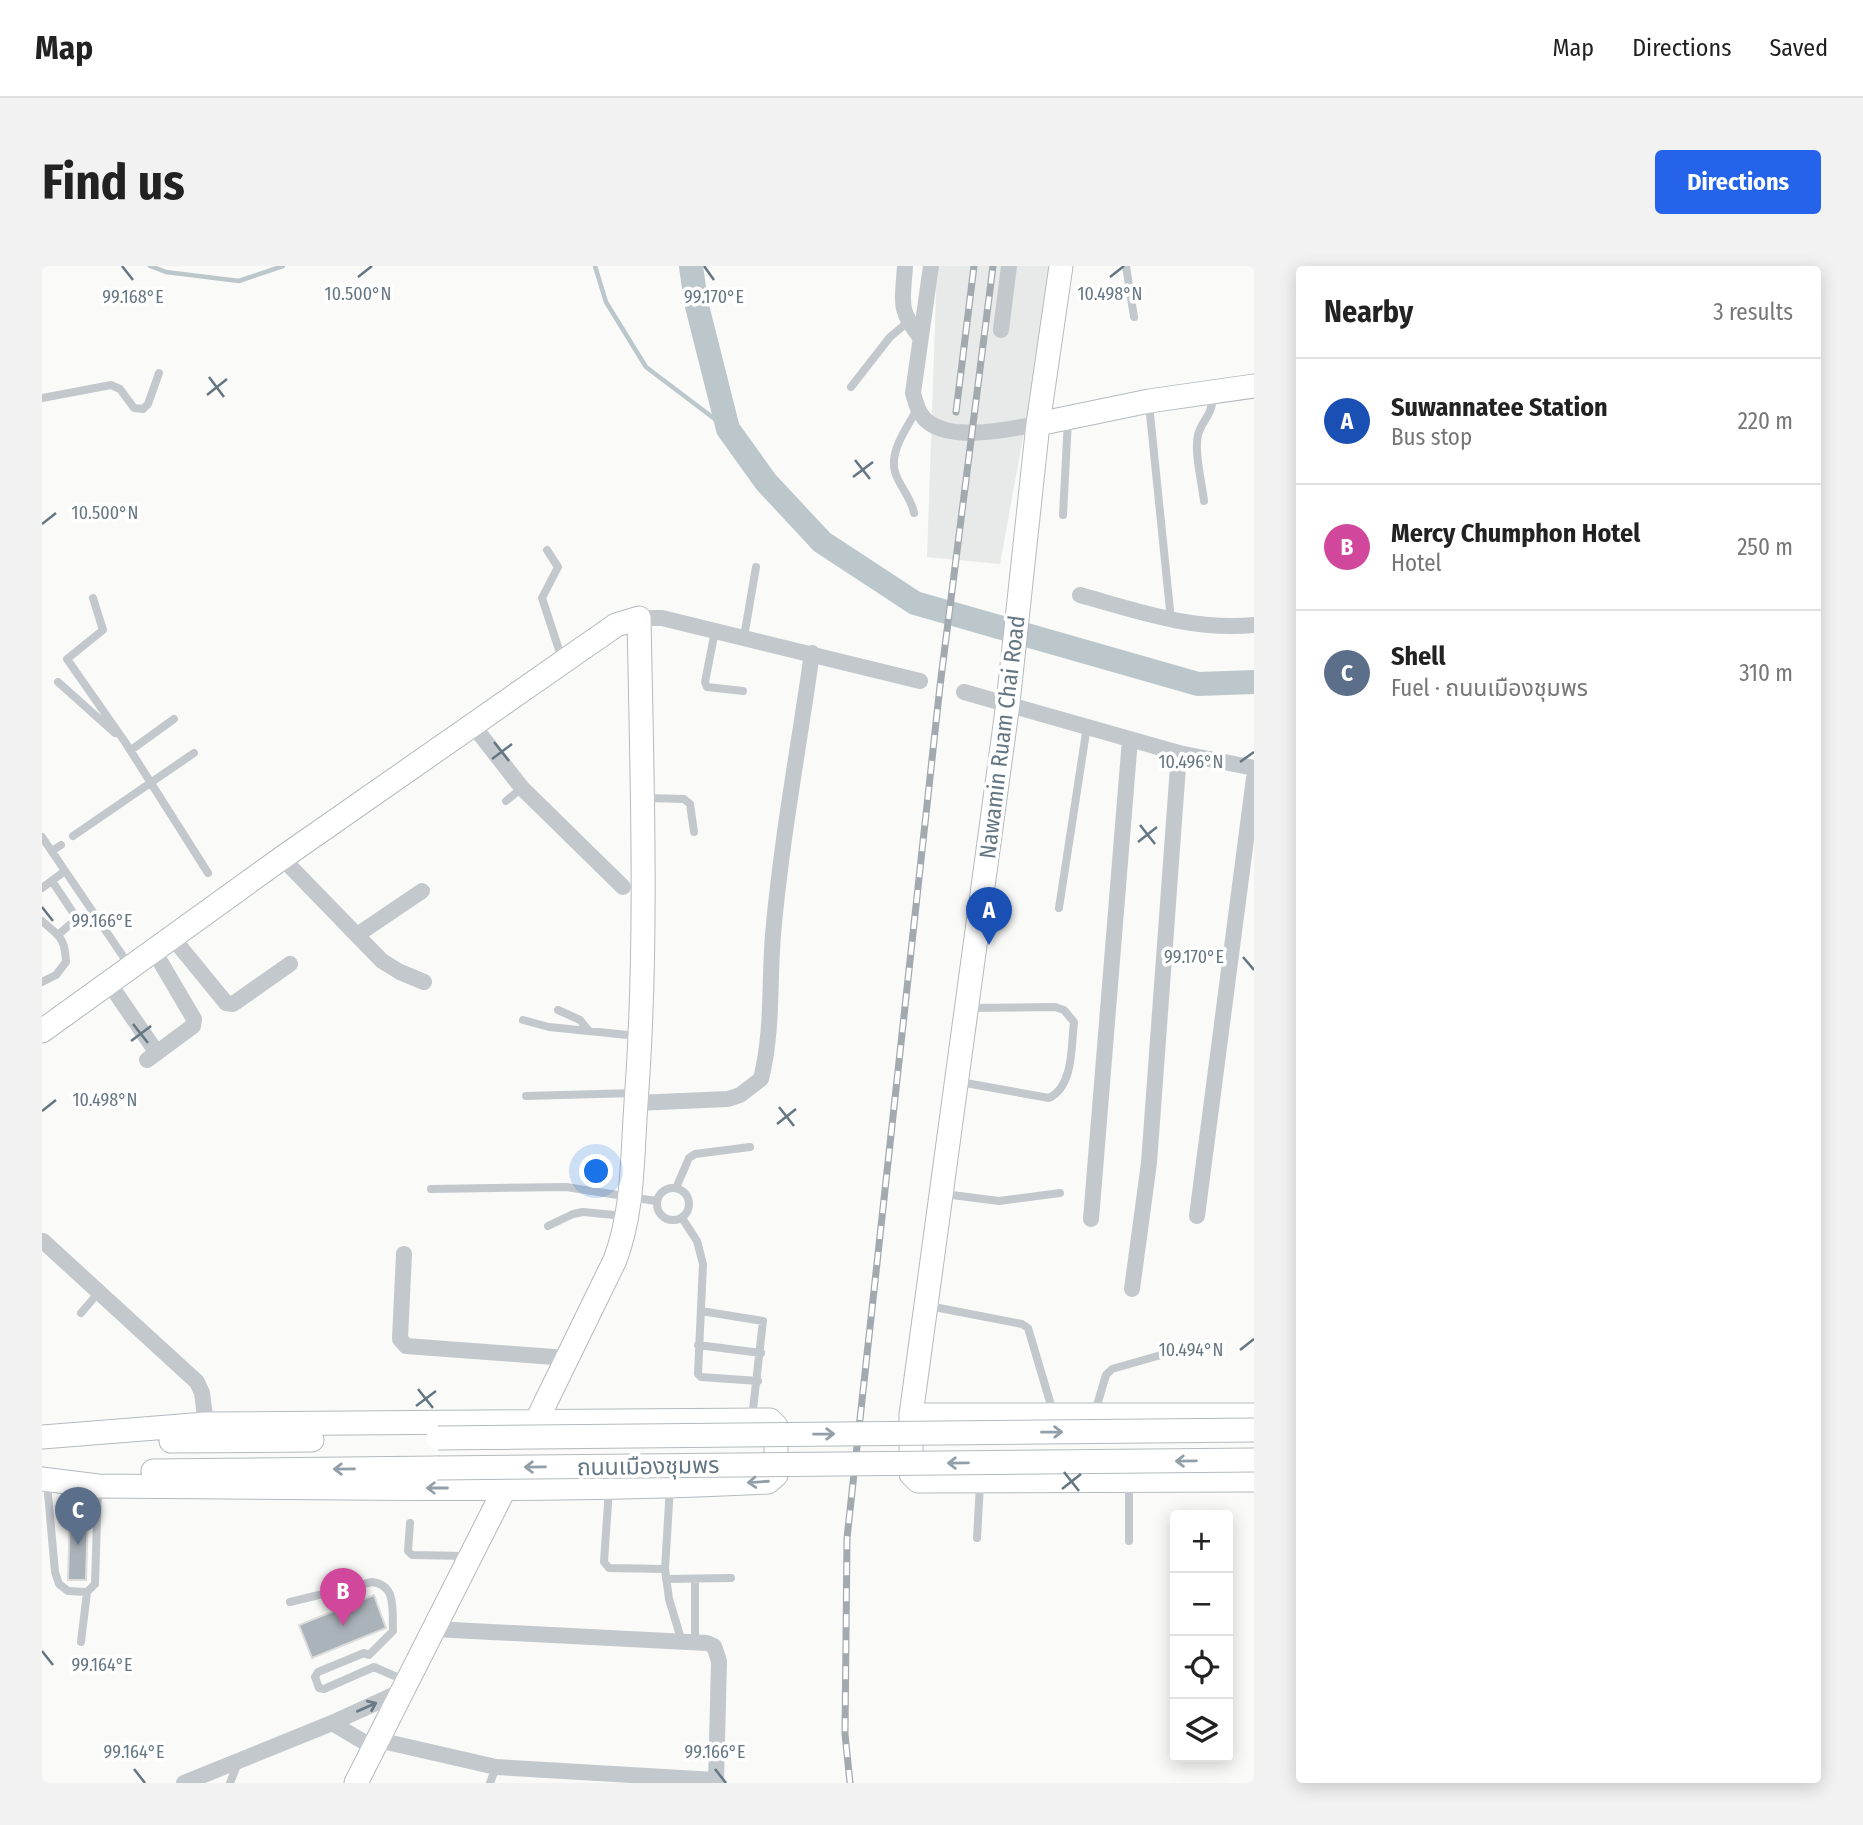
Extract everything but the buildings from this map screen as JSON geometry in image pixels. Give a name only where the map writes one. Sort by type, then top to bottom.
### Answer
[{"type":"main road","name":"Nawamin Ruam Chai Road","points":[[981,1481],[914,1479],[911,1474],[911,1415],[1012,675],[1038,424],[1061,266]]},
{"type":"main road","points":[[1038,424],[1149,401],[1254,386]]},
{"type":"main road","points":[[42,1031],[563,661],[616,625],[639,618],[643,989],[629,1207],[624,1236],[615,1260],[536,1422]]},
{"type":"main road","points":[[911,1415],[1254,1415]]},
{"type":"main road","points":[[42,1438],[206,1424],[752,1419],[770,1420],[776,1426],[776,1475],[768,1482],[670,1487],[505,1489],[98,1486],[44,1478]]},
{"type":"main road","name":"ถนนเมืองชุมพร","points":[[42,1438],[118,1441],[1254,1430]]},
{"type":"main road","name":"ถนนเมืองชุมพร","points":[[44,1478],[122,1471],[1254,1460]]},
{"type":"main road","points":[[981,1481],[1254,1480]]},
{"type":"main road","points":[[356,1783],[505,1489]]},
{"type":"street","points":[[905,266],[902,307],[920,337]]},
{"type":"street","points":[[930,266],[913,393],[917,409],[928,422],[941,428],[972,432],[1038,424]]},
{"type":"street","points":[[1001,330],[1009,266]]},
{"type":"street","points":[[1080,595],[1171,620],[1211,626],[1254,625]]},
{"type":"street","points":[[639,618],[662,618],[920,681]]},
{"type":"street","points":[[637,1098],[728,1099],[740,1095],[761,1079],[770,1027],[774,925],[812,653]]},
{"type":"street","points":[[964,692],[1179,753],[1254,768]]},
{"type":"street","points":[[472,724],[522,788],[623,887]]},
{"type":"street","points":[[1091,1219],[1130,739]]},
{"type":"street","points":[[1132,1289],[1149,1163],[1179,753]]},
{"type":"street","points":[[1197,1216],[1254,778]]},
{"type":"street","points":[[282,858],[382,961],[424,982]]},
{"type":"street","points":[[357,935],[422,891]]},
{"type":"street","points":[[163,944],[226,1003],[233,1004],[290,964]]},
{"type":"street","points":[[109,983],[152,1056],[193,1026],[194,1019],[163,944]]},
{"type":"street","points":[[43,1241],[197,1381],[202,1393],[206,1424]]},
{"type":"street","points":[[404,1254],[400,1339],[405,1346],[567,1358]]},
{"type":"street","points":[[332,1723],[376,1744],[496,1767],[715,1782],[719,1661],[714,1646],[708,1643],[434,1629]]},
{"type":"street","points":[[184,1783],[332,1723],[405,1686]]},
{"type":"lane","points":[[1126,266],[1134,317]]},
{"type":"lane","points":[[851,387],[890,337],[908,321]]},
{"type":"lane","points":[[42,398],[111,385],[120,389],[134,408],[143,409],[148,404],[159,373]]},
{"type":"lane","points":[[1204,501],[1197,441],[1199,431],[1210,415],[1214,392]]},
{"type":"lane","points":[[1149,401],[1171,620]]},
{"type":"lane","points":[[914,513],[912,500],[895,471],[895,450],[917,409]]},
{"type":"lane","points":[[1063,515],[1069,417]]},
{"type":"lane","points":[[547,550],[558,567],[542,598],[563,661]]},
{"type":"lane","points":[[744,637],[755,567]]},
{"type":"lane","points":[[93,597],[103,630],[67,659],[131,751],[208,873]]},
{"type":"lane","points":[[715,631],[705,682],[707,687],[743,691]]},
{"type":"lane","points":[[58,682],[125,742]]},
{"type":"lane","points":[[131,751],[174,719]]},
{"type":"lane","points":[[1059,908],[1087,726]]},
{"type":"lane","points":[[73,836],[194,752]]},
{"type":"lane","points":[[506,801],[522,788]]},
{"type":"lane","points":[[643,797],[684,799],[690,804],[694,832]]},
{"type":"lane","points":[[42,838],[131,967]]},
{"type":"lane","points":[[51,851],[61,845]]},
{"type":"lane","points":[[42,888],[65,871]]},
{"type":"lane","points":[[52,881],[74,915],[74,921],[59,934]]},
{"type":"lane","points":[[42,922],[59,934],[66,945],[66,962],[56,975],[42,982]]},
{"type":"lane","points":[[957,1081],[1049,1098],[1056,1094],[1067,1078],[1074,1022],[1064,1010],[1055,1007],[967,1008]]},
{"type":"lane","points":[[558,1010],[580,1020],[589,1031]]},
{"type":"lane","points":[[523,1020],[549,1027],[641,1036]]},
{"type":"lane","points":[[526,1096],[637,1098]]},
{"type":"lane","points":[[676,1188],[689,1158],[695,1154],[750,1147]]},
{"type":"lane","points":[[431,1189],[566,1187],[629,1207]]},
{"type":"lane","points":[[548,1226],[573,1214],[656,1201],[664,1191],[676,1188],[682,1191],[689,1202],[682,1218],[669,1221],[659,1213],[656,1201]]},
{"type":"lane","points":[[941,1194],[999,1201],[1060,1193]]},
{"type":"lane","points":[[682,1218],[701,1249],[703,1265],[696,1371],[701,1377],[758,1381]]},
{"type":"lane","points":[[80,1313],[100,1291]]},
{"type":"lane","points":[[926,1306],[1022,1324],[1028,1328],[1053,1415]]},
{"type":"lane","points":[[701,1311],[761,1319],[765,1324],[752,1419]]},
{"type":"lane","points":[[698,1345],[761,1353]]},
{"type":"lane","points":[[1094,1415],[1106,1375],[1112,1369],[1189,1347]]},
{"type":"lane","points":[[44,1478],[55,1572],[59,1584],[68,1591],[88,1592]]},
{"type":"lane","points":[[1129,1480],[1129,1541]]},
{"type":"lane","points":[[977,1538],[981,1481]]},
{"type":"lane","points":[[81,1642],[88,1592],[94,1584],[98,1486]]},
{"type":"lane","points":[[670,1487],[666,1579],[669,1599],[689,1642]]},
{"type":"lane","points":[[609,1488],[604,1562],[609,1568],[665,1569]]},
{"type":"lane","points":[[410,1524],[408,1551],[412,1555],[471,1556]]},
{"type":"lane","points":[[666,1579],[731,1578]]},
{"type":"lane","points":[[689,1642],[695,1579]]},
{"type":"lane","points":[[290,1602],[372,1582],[383,1584],[390,1595],[393,1631],[369,1655]]},
{"type":"lane","points":[[374,1667],[324,1689],[319,1688],[315,1677],[318,1672],[364,1653],[369,1655],[374,1667],[405,1686]]},
{"type":"lane","points":[[230,1783],[239,1760]]},
{"type":"lane","points":[[490,1783],[496,1767]]},
{"type":"shaded area","points":[[937,266],[1050,266],[1041,339],[1000,564],[927,557]]},
{"type":"waterway","points":[[150,266],[166,272],[239,281],[283,266]]},
{"type":"waterway","points":[[595,266],[606,302],[646,367],[728,429]]},
{"type":"waterway","points":[[691,266],[696,302],[728,429],[766,482],[822,542],[915,603],[1198,684],[1254,682]]},
{"type":"railway","points":[[956,412],[974,266]]},
{"type":"railway","points":[[850,1783],[845,1734],[847,1538],[940,686],[993,266]]},
{"type":"place","name":"Suwannatee Station","points":[[989,945]]},
{"type":"place","name":"Shell","points":[[78,1545]]},
{"type":"place","name":"Mercy Chumphon Hotel","points":[[343,1626]]}]
